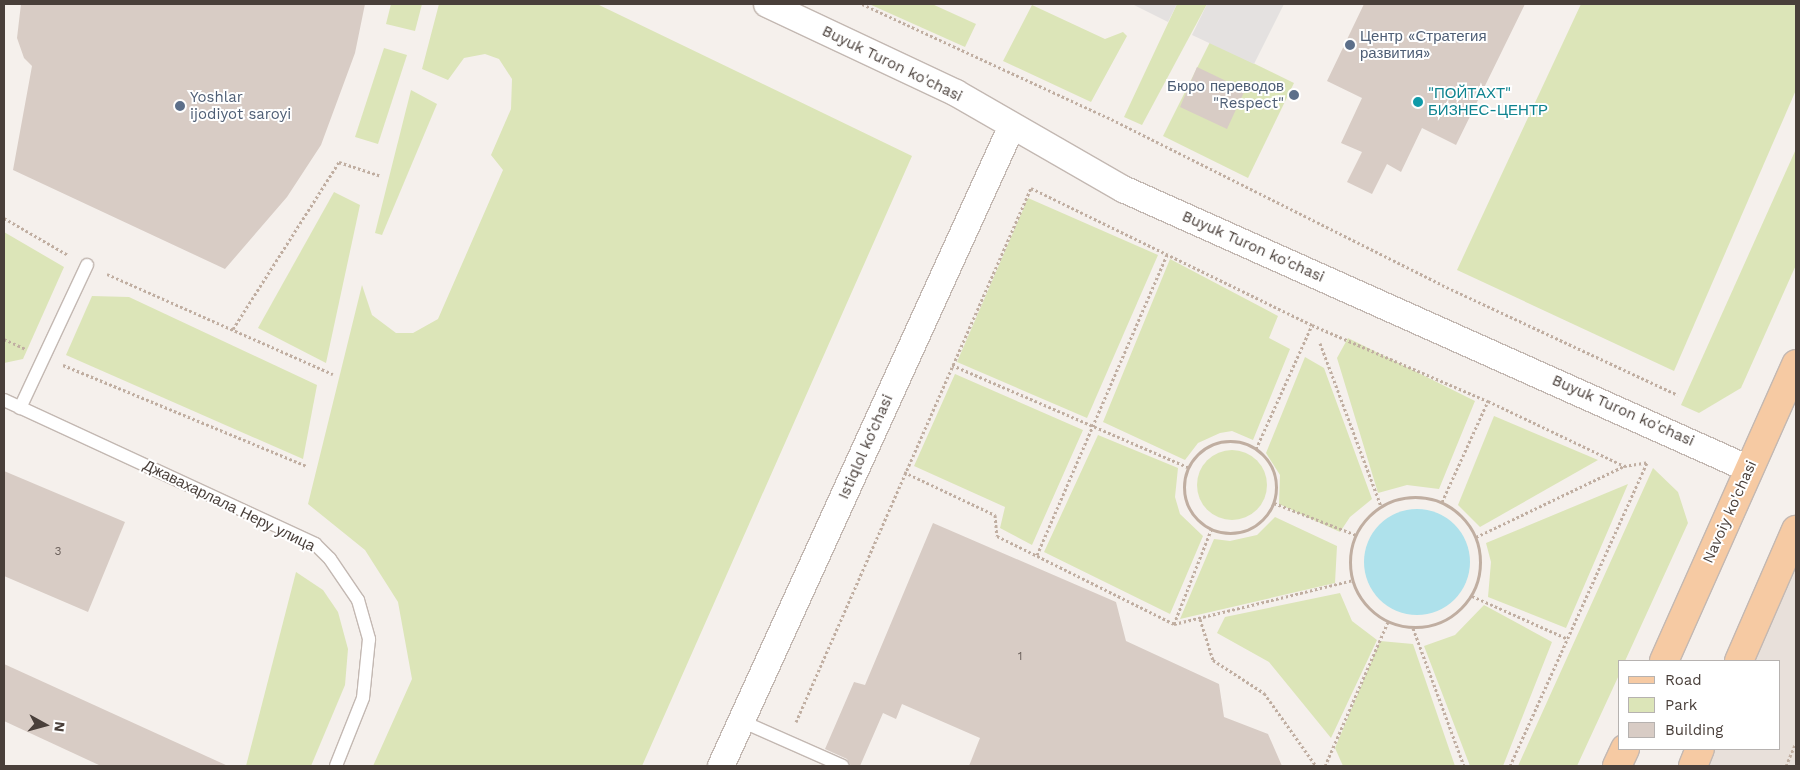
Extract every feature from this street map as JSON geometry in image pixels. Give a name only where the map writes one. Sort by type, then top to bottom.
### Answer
[{"type":"main road","name":"Navoiy ko'chasi","points":[[1664,660],[1796,364]]},
{"type":"main road","points":[[1739,660],[1796,530]]},
{"type":"main road","points":[[1617,766],[1625,750]]},
{"type":"main road","points":[[1693,766],[1700,750]]},
{"type":"street","name":"Buyuk Turon ko'chasi","points":[[767,4],[956,93],[1011,128],[1123,190],[1749,469]]},
{"type":"street","name":"Istiqlol ko‘chasi","points":[[721,766],[1011,128]]},
{"type":"lane","points":[[20,408],[87,265]]},
{"type":"lane","name":"Джавахарлала Неру улица","points":[[4,400],[308,541],[330,559],[358,600],[369,639],[363,698],[336,766]]},
{"type":"lane","points":[[742,720],[843,766]]},
{"type":"path","points":[[862,4],[1107,116],[1442,285],[1678,395]]},
{"type":"path","points":[[233,329],[338,162],[381,176]]},
{"type":"path","points":[[788,741],[904,472],[1031,188],[1168,252],[1312,325],[1488,401],[1624,466]]},
{"type":"path","points":[[4,218],[87,265],[333,374]]},
{"type":"path","points":[[1037,555],[1168,252]]},
{"type":"path","points":[[1256,449],[1312,325]]},
{"type":"path","points":[[4,339],[307,466]]},
{"type":"path","points":[[1320,343],[1381,506]]},
{"type":"path","points":[[952,366],[1188,467]]},
{"type":"path","points":[[1442,502],[1488,401]]},
{"type":"path","points":[[1242,442],[1256,449],[1274,473],[1274,502],[1255,526],[1226,533],[1211,530],[1190,510],[1184,482],[1188,467],[1210,445],[1242,442]]},
{"type":"path","points":[[1476,538],[1624,466],[1648,462],[1510,766]]},
{"type":"path","points":[[904,472],[995,515],[996,536],[1174,624],[1353,580]]},
{"type":"path","points":[[1414,497],[1442,502],[1468,522],[1476,538],[1479,577],[1472,596],[1447,620],[1413,628],[1388,622],[1366,605],[1353,580],[1351,558],[1356,535],[1381,506],[1414,497]]},
{"type":"path","points":[[1274,502],[1356,535]]},
{"type":"path","points":[[1174,624],[1211,530]]},
{"type":"path","points":[[1472,596],[1568,639]]},
{"type":"path","points":[[1200,619],[1213,660],[1264,693],[1316,766]]},
{"type":"path","points":[[1325,766],[1388,622]]},
{"type":"path","points":[[1413,628],[1464,766]]},
{"type":"path","points":[[1786,766],[1796,743]]},
{"type":"shaded area","points":[[1132,4],[1177,4],[1168,22]]},
{"type":"shaded area","points":[[1207,4],[1284,4],[1254,64],[1192,35]]},
{"type":"shaded area","points":[[1796,530],[1796,766],[1693,766],[1700,750],[1780,750],[1780,660],[1739,660]]},
{"type":"green space","points":[[391,4],[422,4],[415,31],[386,24]]},
{"type":"green space","points":[[439,4],[597,4],[912,156],[642,766],[373,766],[412,679],[398,602],[365,550],[308,504],[362,285],[372,315],[396,333],[413,333],[438,319],[503,170],[491,155],[511,109],[512,79],[499,59],[485,54],[464,58],[448,80],[422,69]]},
{"type":"green space","points":[[869,4],[932,4],[976,24],[965,47]]},
{"type":"green space","points":[[1177,4],[1207,4],[1142,125],[1124,117]]},
{"type":"green space","points":[[1581,4],[1796,4],[1796,90],[1674,371],[1457,270]]},
{"type":"green space","points":[[1032,5],[1105,39],[1123,32],[1127,36],[1091,102],[1003,61]]},
{"type":"green space","points":[[1210,42],[1294,83],[1248,178],[1163,136]]},
{"type":"green space","points":[[384,48],[407,55],[378,144],[355,137]]},
{"type":"green space","points":[[411,90],[437,104],[382,235],[375,233]]},
{"type":"green space","points":[[1796,149],[1796,265],[1741,388],[1699,413],[1681,405]]},
{"type":"green space","points":[[334,192],[360,205],[326,363],[258,328]]},
{"type":"green space","points":[[1028,198],[1158,255],[1087,418],[957,362]]},
{"type":"green space","points":[[4,232],[64,267],[23,359],[4,363]]},
{"type":"green space","points":[[1170,259],[1278,316],[1269,338],[1290,349],[1253,440],[1232,431],[1220,433],[1198,443],[1185,460],[1103,422]]},
{"type":"green space","points":[[92,296],[129,297],[317,385],[303,459],[66,355]]},
{"type":"green space","points":[[1348,338],[1475,401],[1439,489],[1407,485],[1378,493],[1337,358]]},
{"type":"green space","points":[[1305,357],[1324,368],[1372,499],[1350,517],[1340,532],[1279,504],[1280,475],[1266,453]]},
{"type":"green space","points":[[955,374],[1083,430],[1032,545],[1000,528],[1005,507],[914,466]]},
{"type":"green space","points":[[1494,416],[1598,460],[1480,527],[1458,505]]},
{"type":"green space","points":[[1098,435],[1178,468],[1175,497],[1180,514],[1203,536],[1170,614],[1044,552]]},
{"type":"green space","points":[[1225,450],[1239,450],[1252,456],[1261,465],[1267,478],[1265,498],[1257,510],[1239,520],[1225,520],[1212,514],[1203,505],[1197,492],[1197,478],[1203,465],[1212,456]]},
{"type":"green space","points":[[1653,468],[1678,492],[1688,523],[1625,660],[1618,660],[1618,677],[1577,766],[1518,766]]},
{"type":"green space","points":[[1628,484],[1566,628],[1488,597],[1491,562],[1486,543]]},
{"type":"green space","points":[[1275,517],[1337,546],[1335,583],[1180,619],[1214,539],[1230,541],[1257,535]]},
{"type":"green space","points":[[296,572],[323,590],[338,612],[348,649],[345,685],[311,766],[246,766]]},
{"type":"green space","points":[[1340,593],[1352,621],[1377,640],[1331,738],[1269,662],[1217,633],[1225,617]]},
{"type":"green space","points":[[1484,605],[1552,642],[1503,766],[1470,766],[1424,646],[1455,635]]},
{"type":"green space","points":[[1380,641],[1413,644],[1455,766],[1343,766],[1335,748]]},
{"type":"water","points":[[1417,509],[1437,513],[1455,524],[1466,542],[1470,562],[1466,582],[1455,600],[1437,611],[1417,615],[1397,611],[1379,600],[1368,582],[1364,562],[1368,542],[1379,524],[1397,513]]},
{"type":"building","name":"Yoshlar ijodiyot saroyi","points":[[21,4],[365,4],[355,53],[321,145],[287,197],[225,269],[13,170],[32,66],[24,58],[17,38]]},
{"type":"building","name":"\"ПОЙТАХТ\" БИЗНЕС-ЦЕНТР","points":[[1364,4],[1525,4],[1456,145],[1422,128],[1401,172],[1387,164],[1372,194],[1347,182],[1362,152],[1341,143],[1362,98],[1327,81]]},
{"type":"building","points":[[1197,67],[1245,90],[1227,129],[1180,107]]},
{"type":"building","points":[[4,471],[125,522],[88,612],[4,576]]},
{"type":"building","points":[[933,523],[1116,602],[1126,641],[1219,684],[1224,717],[1268,734],[1282,766],[969,766],[980,738],[902,704],[896,719],[883,713],[860,766],[851,766],[847,759],[825,749],[854,682],[865,685]]},
{"type":"building","points":[[4,664],[228,766],[101,766],[4,721]]},
{"type":"place","name":"Центр «Стратегия развития»","points":[[1350,45]]},
{"type":"place","name":"Бюро переводов \"Respect\"","points":[[1294,95]]},
{"type":"place","name":"\"ПОЙТАХТ\" БИЗНЕС-ЦЕНТР","points":[[1418,102]]},
{"type":"place","name":"Yoshlar ijodiyot saroyi","points":[[180,106]]}]
